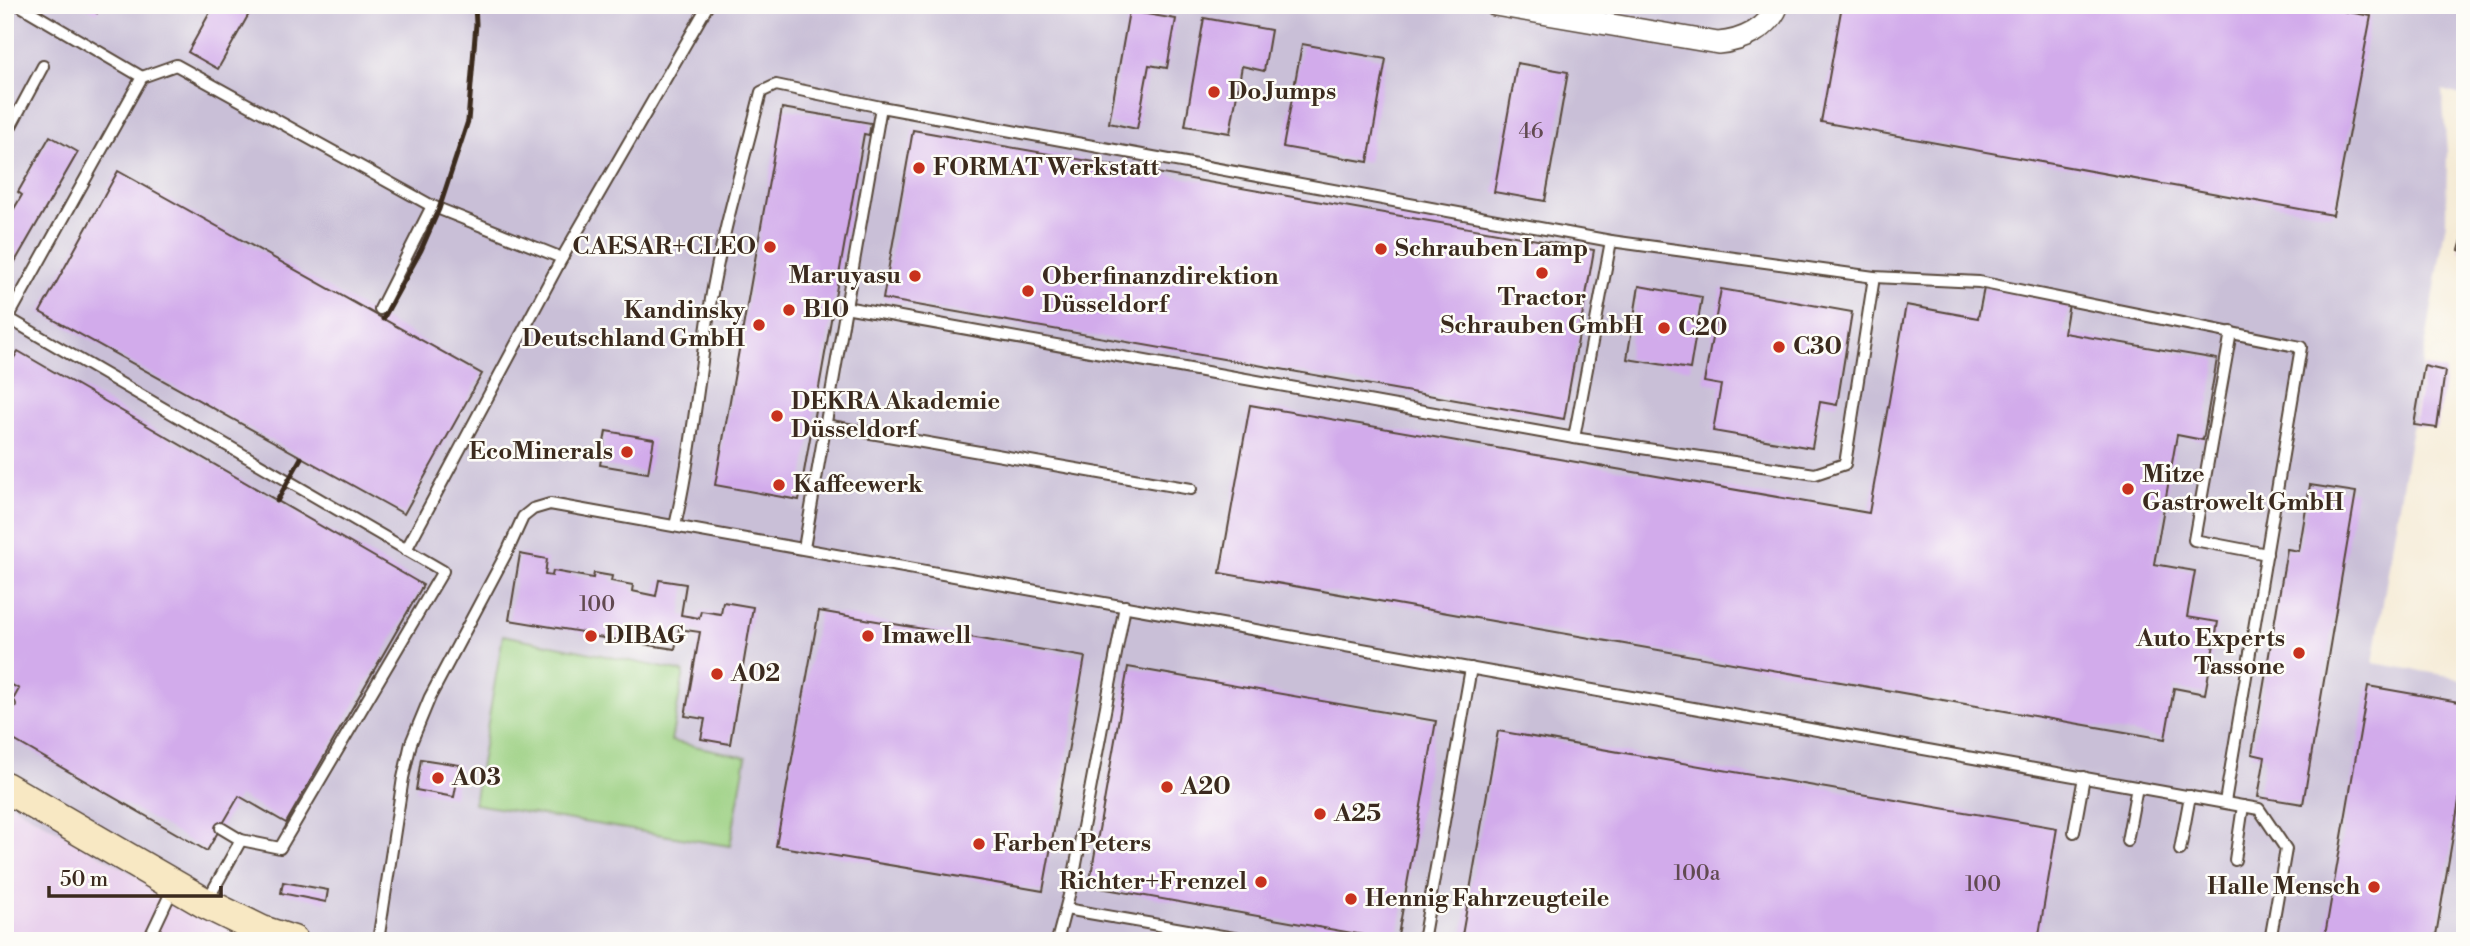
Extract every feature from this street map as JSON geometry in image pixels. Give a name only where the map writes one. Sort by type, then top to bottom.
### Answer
[{"type":"main road","points":[[5,787],[260,936],[293,941]]},
{"type":"street","points":[[1495,5],[1578,12],[1718,43],[1737,41],[1769,22],[1778,5]]},
{"type":"lane","points":[[19,5],[142,78]]},
{"type":"lane","points":[[40,18],[47,5]]},
{"type":"lane","points":[[406,550],[562,258],[708,5]]},
{"type":"lane","points":[[221,828],[242,840],[280,848],[443,571],[6,320],[142,78],[176,65],[432,206],[562,258]]},
{"type":"lane","points":[[5,137],[43,66]]},
{"type":"lane","points":[[675,526],[684,486],[711,299],[722,246],[761,92],[776,85],[881,107],[1611,241],[1874,277],[1979,282],[2301,346],[2225,802]]},
{"type":"lane","points":[[804,548],[881,107]]},
{"type":"lane","points":[[380,309],[432,206]]},
{"type":"lane","points":[[1574,438],[1611,241]]},
{"type":"lane","points":[[845,307],[1574,438],[1815,474],[1845,464],[1874,277]]},
{"type":"lane","points":[[2231,332],[2194,540],[2267,554]]},
{"type":"lane","points":[[825,425],[1191,489]]},
{"type":"lane","points":[[378,941],[402,778],[411,743],[430,697],[523,517],[533,509],[550,504],[2259,809],[2286,849],[2270,941]]},
{"type":"lane","points":[[1057,941],[1066,909],[1125,606]]},
{"type":"lane","points":[[1423,941],[1471,668]]},
{"type":"lane","points":[[2074,832],[2084,777]]},
{"type":"lane","points":[[2127,841],[2137,787]]},
{"type":"lane","points":[[2180,850],[2190,796]]},
{"type":"lane","points":[[2235,860],[2243,806]]},
{"type":"lane","points":[[205,903],[242,840]]},
{"type":"lane","points":[[148,941],[174,886]]},
{"type":"lane","points":[[1066,909],[1251,941]]},
{"type":"shaded area","points":[[5,5],[2465,5],[2465,96],[2442,90],[2447,152],[2446,221],[2373,663],[2450,676],[2465,682],[2465,941],[238,941],[238,934],[5,801]]},
{"type":"shaded area","points":[[5,801],[238,935],[238,941],[5,941]]},
{"type":"green space","points":[[503,635],[684,672],[671,741],[746,757],[730,846],[474,804]]},
{"type":"building","points":[[84,5],[101,5],[97,13]]},
{"type":"building","points":[[214,5],[254,5],[218,69],[188,52]]},
{"type":"building","points":[[1842,5],[2309,5],[2371,16],[2333,215],[1821,122]]},
{"type":"building","points":[[1129,11],[1176,19],[1167,68],[1149,65],[1137,129],[1109,123]]},
{"type":"building","points":[[1204,18],[1271,30],[1264,71],[1242,66],[1230,133],[1185,126]]},
{"type":"building","points":[[1302,44],[1386,59],[1368,162],[1283,147]]},
{"type":"building","points":[[1517,63],[1568,72],[1545,201],[1494,192]]},
{"type":"building","name":"B10","points":[[782,108],[871,123],[869,135],[864,134],[799,500],[715,485]]},
{"type":"building","points":[[913,130],[1594,250],[1564,419],[883,299]]},
{"type":"building","points":[[50,136],[78,152],[5,279],[5,224],[22,195],[18,192]]},
{"type":"building","points":[[118,171],[482,374],[404,514],[40,312]]},
{"type":"building","points":[[2465,233],[2465,252],[2459,250]]},
{"type":"building","name":"C20","points":[[1639,286],[1702,297],[1690,369],[1627,359]]},
{"type":"building","points":[[1984,288],[2069,304],[2064,333],[2217,359],[2203,440],[2177,435],[2154,564],[2195,571],[2187,617],[2218,622],[2205,694],[2174,688],[2165,739],[1220,573],[1250,405],[1869,513],[1906,305],[1978,318]]},
{"type":"building","name":"C30","points":[[1721,289],[1852,312],[1837,405],[1820,402],[1812,448],[1713,431],[1721,385],[1704,382]]},
{"type":"building","points":[[18,351],[423,585],[286,823],[239,796],[207,851],[5,735],[5,714],[19,689],[5,681],[5,373]]},
{"type":"building","points":[[2424,366],[2445,371],[2437,428],[2414,425]]},
{"type":"building","name":"EcoMinerals","points":[[606,431],[654,439],[648,473],[600,465]]},
{"type":"building","name":"Auto Experts Tassone","points":[[2310,485],[2356,492],[2303,804],[2258,797],[2265,757],[2252,754],[2287,549],[2299,551]]},
{"type":"building","points":[[520,554],[547,559],[545,575],[552,576],[553,571],[593,578],[594,573],[612,576],[611,581],[633,585],[632,591],[656,596],[659,580],[686,584],[681,615],[699,618],[701,611],[721,614],[723,602],[753,607],[730,744],[701,739],[705,719],[685,716],[700,632],[679,629],[675,649],[509,620]]},
{"type":"building","points":[[819,611],[1085,657],[1043,891],[776,846]]},
{"type":"building","name":"A25","points":[[1128,667],[1436,721],[1397,941],[1089,886]]},
{"type":"building","points":[[2368,686],[2465,703],[2465,766],[2435,941],[2324,941]]},
{"type":"building","points":[[1498,731],[2057,828],[2038,941],[1461,941]]},
{"type":"building","name":"A03","points":[[421,759],[460,765],[454,797],[416,790]]},
{"type":"building","points":[[283,882],[328,890],[326,902],[281,893]]},
{"type":"railway","points":[[383,319],[421,250],[439,209],[468,121],[476,24],[475,5]]},
{"type":"railway","points":[[277,501],[301,458]]},
{"type":"place","name":"Do Jumps","points":[[1214,92]]},
{"type":"place","name":"FORMAT Werkstatt","points":[[919,168]]},
{"type":"place","name":"CAESAR+CLEO","points":[[770,247]]},
{"type":"place","name":"Schrauben Lamp","points":[[1381,249]]},
{"type":"place","name":"Tractor Schrauben GmbH","points":[[1542,273]]},
{"type":"place","name":"Maruyasu","points":[[915,276]]},
{"type":"place","name":"Oberfinanzdirektion Düsseldorf","points":[[1028,291]]},
{"type":"place","name":"B10","points":[[789,310]]},
{"type":"place","name":"Kandinsky Deutschland GmbH","points":[[759,325]]},
{"type":"place","name":"C20","points":[[1664,328]]},
{"type":"place","name":"C30","points":[[1779,347]]},
{"type":"place","name":"DEKRA Akademie Düsseldorf","points":[[777,416]]},
{"type":"place","name":"EcoMinerals","points":[[627,452]]},
{"type":"place","name":"Kaffeewerk","points":[[779,485]]},
{"type":"place","name":"Mitze Gastrowelt GmbH","points":[[2128,489]]},
{"type":"place","name":"DIBAG","points":[[591,636]]},
{"type":"place","name":"Imawell","points":[[868,636]]},
{"type":"place","name":"Auto Experts Tassone","points":[[2299,653]]},
{"type":"place","name":"A02","points":[[717,674]]},
{"type":"place","name":"A03","points":[[438,778]]},
{"type":"place","name":"A20","points":[[1167,787]]},
{"type":"place","name":"A25","points":[[1320,814]]},
{"type":"place","name":"Farben Peters","points":[[979,844]]},
{"type":"place","name":"Richter+Frenzel","points":[[1261,882]]},
{"type":"place","name":"Halle Mensch","points":[[2374,887]]},
{"type":"place","name":"Hennig Fahrzeugteile","points":[[1351,899]]}]
